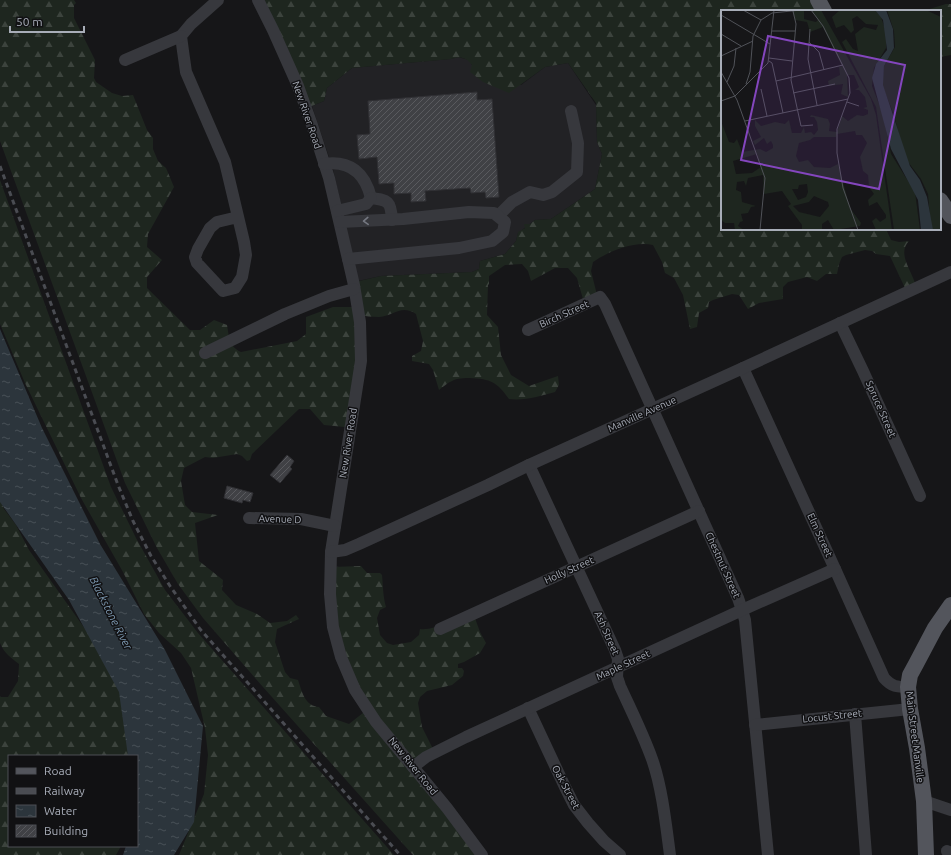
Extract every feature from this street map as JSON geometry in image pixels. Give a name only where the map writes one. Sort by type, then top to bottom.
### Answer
[{"type":"main road","points":[[818,0],[823,10]]},
{"type":"main road","points":[[941,201],[951,216]]},
{"type":"main road","name":"Main Street Manville","points":[[926,855],[924,801],[908,686],[910,675],[935,628],[951,605]]},
{"type":"street","points":[[125,60],[181,36],[191,24],[218,0]]},
{"type":"street","name":"New River Road","points":[[258,0],[298,86],[329,178],[339,216],[360,322],[361,361],[331,552],[330,594],[333,627],[341,657],[355,690],[376,722],[447,808],[482,855]]},
{"type":"street","points":[[181,36],[186,72],[225,162],[238,217],[246,256],[242,276],[235,288],[223,291],[197,263],[195,257],[210,228],[217,222],[238,217]]},
{"type":"street","points":[[498,216],[512,202],[530,192],[543,195],[552,192],[577,172],[578,143],[572,111]]},
{"type":"street","points":[[324,164],[335,162],[356,169],[364,180],[371,198]]},
{"type":"street","points":[[339,216],[366,204],[371,198]]},
{"type":"street","points":[[371,198],[384,200],[389,204],[392,209],[392,220]]},
{"type":"street","points":[[339,216],[392,220],[469,212],[494,213],[504,222],[503,232],[492,241],[459,248],[348,259]]},
{"type":"street","name":"Manville Avenue","points":[[331,552],[345,550],[359,544],[951,272]]},
{"type":"street","points":[[205,353],[285,314],[329,296],[354,289]]},
{"type":"street","name":"Birch Street","points":[[528,330],[600,297]]},
{"type":"street","name":"Chestnut Street","points":[[600,297],[605,304],[735,590],[742,610],[745,620],[768,855]]},
{"type":"street","name":"Spruce Street","points":[[840,323],[920,496]]},
{"type":"street","name":"Elm Street","points":[[743,368],[884,678],[889,683],[897,687],[908,686]]},
{"type":"street","name":"Ash Street","points":[[529,465],[618,659],[617,677],[620,686],[647,745],[656,772],[670,855]]},
{"type":"street","name":"Holly Street","points":[[440,629],[699,511]]},
{"type":"street","name":"Avenue D","points":[[249,518],[302,519],[335,526]]},
{"type":"street","name":"Maple Street","points":[[413,767],[426,757],[466,737],[742,610],[835,569]]},
{"type":"street","name":"Oak Street","points":[[528,708],[574,805],[604,841],[620,855]]},
{"type":"street","name":"Locust Street","points":[[755,725],[910,709]]},
{"type":"street","points":[[855,714],[866,855]]},
{"type":"street","points":[[924,801],[951,810]]},
{"type":"shaded area","points":[[458,57],[469,60],[472,65],[521,85],[545,67],[568,63],[596,105],[597,142],[602,154],[595,189],[551,219],[535,220],[518,233],[516,241],[505,254],[480,261],[479,269],[472,272],[381,276],[358,281],[333,169],[312,106],[324,101],[327,88],[352,68],[451,59]]},
{"type":"green space","points":[[0,0],[74,0],[76,3],[74,5],[74,18],[95,60],[94,78],[96,82],[112,93],[122,96],[133,95],[147,130],[153,138],[153,149],[158,161],[166,168],[174,187],[148,234],[147,247],[162,260],[147,277],[147,288],[190,330],[200,330],[214,320],[227,325],[232,344],[241,352],[297,341],[306,334],[306,317],[333,307],[356,307],[355,282],[381,276],[472,272],[479,269],[480,261],[505,254],[516,241],[518,232],[525,228],[524,224],[530,224],[535,220],[551,219],[595,189],[602,154],[597,142],[596,103],[568,63],[545,67],[509,93],[483,82],[470,72],[472,65],[463,58],[352,68],[327,88],[324,101],[307,108],[258,0],[818,0],[823,10],[721,10],[721,230],[886,230],[891,240],[899,242],[909,241],[904,251],[906,262],[915,283],[905,288],[890,256],[876,254],[872,251],[865,250],[842,257],[837,274],[826,274],[817,281],[807,277],[788,282],[783,287],[783,299],[759,303],[748,309],[739,295],[732,294],[713,300],[709,302],[708,308],[699,313],[697,327],[690,329],[683,295],[674,278],[665,273],[662,262],[653,245],[638,244],[622,248],[606,254],[593,262],[591,271],[597,295],[583,299],[577,278],[568,268],[555,268],[531,281],[528,271],[522,264],[505,265],[489,276],[488,285],[487,315],[498,327],[501,355],[511,375],[529,386],[558,376],[559,385],[555,392],[526,399],[509,399],[493,382],[483,379],[470,378],[454,380],[439,390],[433,370],[429,364],[412,361],[412,356],[421,351],[423,341],[416,314],[411,311],[402,310],[379,317],[359,315],[359,360],[345,427],[324,425],[310,409],[299,409],[252,454],[250,460],[247,461],[242,456],[237,454],[213,458],[205,457],[184,468],[181,481],[185,505],[192,512],[218,515],[195,523],[199,561],[223,580],[222,590],[236,605],[257,614],[270,623],[287,621],[296,615],[299,619],[277,629],[275,642],[285,672],[290,678],[298,680],[307,701],[314,706],[319,707],[326,716],[349,724],[368,709],[342,656],[332,567],[361,566],[367,573],[380,573],[382,575],[386,607],[380,610],[377,618],[380,635],[387,643],[393,645],[411,642],[419,635],[420,629],[440,626],[472,610],[480,632],[486,643],[480,653],[458,664],[458,668],[462,668],[464,671],[463,676],[452,685],[427,691],[420,697],[418,703],[422,727],[433,749],[416,762],[485,855],[413,855],[203,618],[178,584],[157,548],[125,483],[0,141]]},
{"type":"green space","points":[[951,4],[951,55],[941,57],[941,10],[926,10]]},
{"type":"green space","points":[[0,180],[111,487],[136,538],[165,590],[198,633],[394,855],[179,855],[204,794],[208,755],[205,728],[191,668],[181,653],[159,633],[144,614],[123,572],[81,498],[25,383],[0,324]]},
{"type":"green space","points":[[0,500],[4,509],[16,525],[29,550],[129,691],[146,783],[138,814],[138,755],[8,755],[8,847],[120,847],[116,855],[0,855],[0,696],[8,697],[18,681],[19,664],[6,652],[0,643]]},
{"type":"water","name":"Blackstone River","points":[[0,329],[42,428],[100,544],[165,650],[203,726],[194,822],[174,855],[123,855],[126,847],[138,847],[138,755],[128,755],[119,692],[69,600],[0,502]]},
{"type":"building","points":[[477,92],[477,100],[492,99],[499,197],[486,198],[485,192],[471,193],[470,188],[425,191],[426,201],[411,202],[411,193],[394,194],[394,183],[379,184],[377,157],[359,159],[357,135],[370,134],[368,101]]},
{"type":"building","points":[[287,455],[294,461],[290,467],[292,469],[280,483],[270,475]]},
{"type":"building","points":[[227,486],[253,493],[250,502],[243,500],[242,503],[224,498]]},
{"type":"railway","points":[[0,166],[118,485],[133,521],[151,556],[200,629],[400,855]]}]
